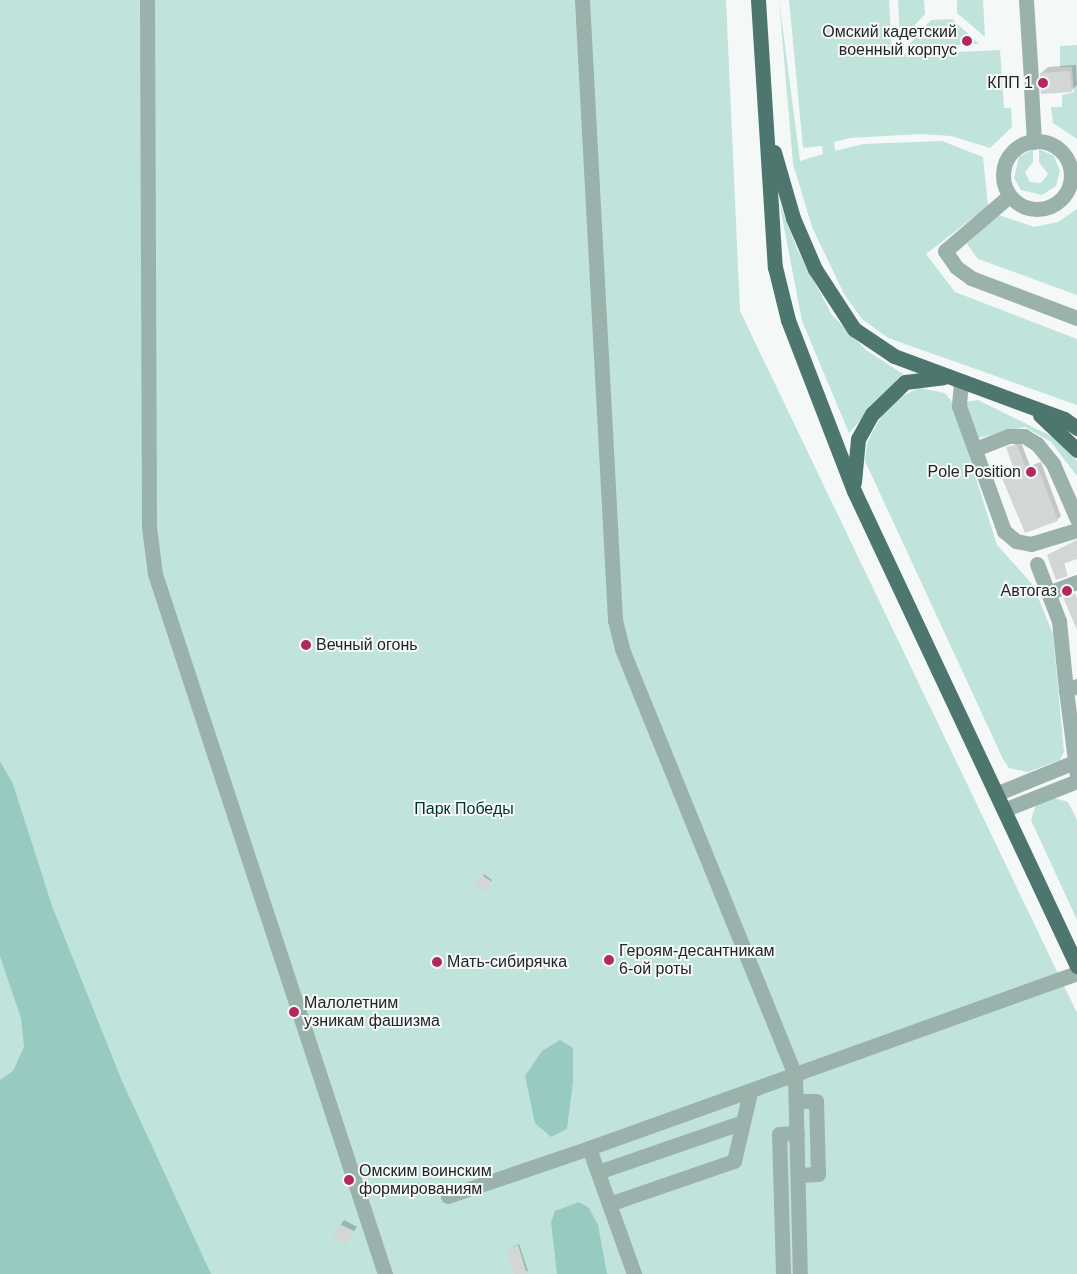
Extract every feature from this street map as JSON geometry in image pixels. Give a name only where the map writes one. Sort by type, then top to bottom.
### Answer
[{"type":"main road","points":[[758,0],[769,134],[775,267],[788,320],[854,492],[1006,809],[1077,966]]},
{"type":"main road","points":[[769,134],[793,218],[838,310],[875,345],[956,380],[1034,410],[1071,418],[1077,428]]},
{"type":"main road","points":[[854,492],[858,439],[872,414],[905,382],[956,380]]},
{"type":"main road","points":[[1034,410],[1077,450]]},
{"type":"street","points":[[147,0],[149,527],[155,574],[385,1274]]},
{"type":"street","points":[[582,0],[615,620],[622,649],[796,1075],[800,1274]]},
{"type":"street","points":[[1026,0],[1034,142]]},
{"type":"street","points":[[1034,142],[1054,146],[1067,160],[1073,190],[1055,204],[1041,209],[1026,208],[1009,196],[1004,166],[1015,149],[1034,142]]},
{"type":"street","points":[[1009,196],[945,251],[956,267],[971,278],[1077,318]]},
{"type":"street","points":[[956,380],[959,406],[1004,531],[1016,541],[1030,544],[1077,530]]},
{"type":"street","points":[[975,448],[1009,436],[1024,436],[1037,444],[1053,464],[1077,519]]},
{"type":"street","points":[[1037,564],[1059,621],[1071,688],[1075,776]]},
{"type":"street","points":[[1048,593],[1077,582]]},
{"type":"street","points":[[998,793],[1075,776]]},
{"type":"street","points":[[1006,809],[1075,776]]},
{"type":"street","points":[[448,1196],[750,1092],[1077,973]]},
{"type":"street","points":[[609,1204],[734,1161],[750,1092]]},
{"type":"street","points":[[796,1101],[816,1101],[818,1174],[798,1175]]},
{"type":"street","points":[[598,1172],[743,1122]]},
{"type":"street","points":[[783,1274],[779,1134],[797,1133]]},
{"type":"street","points":[[589,1148],[634,1274]]},
{"type":"green space","name":"Парк Победы","points":[[0,0],[726,0],[740,311],[1077,1013],[1077,1274],[0,1274]]},
{"type":"green space","points":[[779,0],[800,161],[823,154],[822,146],[803,148],[789,0],[889,0],[892,55],[1000,50],[1004,108],[1011,108],[1012,127],[990,148],[951,136],[921,134],[850,138],[834,142],[835,151],[863,144],[942,141],[983,157],[988,206],[926,254],[955,292],[1077,339],[1077,405],[888,338],[862,319],[844,294],[812,227],[793,164]]},
{"type":"green space","points":[[898,0],[924,0],[925,14],[900,41]]},
{"type":"green space","points":[[957,0],[983,0],[985,37],[957,13]]},
{"type":"green space","points":[[952,19],[979,44],[907,47],[931,20]]},
{"type":"green space","points":[[1077,45],[1077,139],[1053,123],[1051,107],[1062,107],[1062,95],[1074,92],[1072,67],[1060,67],[1060,46]]},
{"type":"green space","points":[[1033,149],[1033,162],[1025,172],[1030,182],[1041,183],[1048,174],[1039,162],[1039,149],[1054,156],[1060,171],[1056,186],[1042,195],[1021,190],[1014,178],[1019,157]]},
{"type":"green space","points":[[779,201],[797,249],[832,315],[866,350],[903,374],[849,433],[802,321]]},
{"type":"green space","points":[[1077,209],[1077,295],[978,259],[967,244],[996,214],[1034,227],[1058,222]]},
{"type":"green space","points":[[919,388],[945,393],[952,402],[997,545],[1033,585],[1053,634],[1064,752],[1060,760],[1028,772],[1009,768],[1003,759],[865,461],[867,443],[883,413],[894,400]]},
{"type":"green space","points":[[978,400],[1059,440],[1077,461],[1077,476],[1051,442],[1025,427],[978,438],[965,408],[966,402]]},
{"type":"green space","points":[[1050,797],[1068,802],[1077,820],[1077,920],[1031,820],[1036,804]]},
{"type":"shaded area","points":[[0,761],[13,784],[52,906],[122,1081],[211,1274],[0,1274],[0,1080],[13,1071],[24,1047],[21,1018],[0,956]]},
{"type":"shaded area","points":[[560,1040],[573,1048],[573,1081],[567,1129],[551,1137],[535,1123],[525,1076],[542,1051]]},
{"type":"shaded area","points":[[579,1202],[589,1208],[598,1225],[607,1274],[557,1274],[551,1222],[555,1211]]},
{"type":"building","name":"КПП 1","points":[[1070,71],[1072,92],[1041,94],[1040,73]]},
{"type":"building","points":[[1017,445],[1026,469],[1037,465],[1058,521],[1025,533],[1002,478],[1015,473],[1006,447]]},
{"type":"building","points":[[1077,540],[1077,559],[1063,564],[1068,576],[1056,580],[1047,555]]},
{"type":"building","points":[[1075,593],[1077,599],[1077,630],[1063,597]]},
{"type":"building","points":[[482,875],[492,882],[485,892],[475,885]]},
{"type":"building","points":[[339,1224],[354,1231],[346,1245],[332,1237]]},
{"type":"building","points":[[518,1245],[527,1274],[514,1274],[506,1249]]},
{"type":"place","name":"Омский кадетский военный корпус","points":[[967,41]]},
{"type":"place","name":"КПП 1","points":[[1043,83]]},
{"type":"place","name":"Pole Position","points":[[1031,472]]},
{"type":"place","name":"Автогаз","points":[[1067,591]]},
{"type":"place","name":"Вечный огонь","points":[[306,645]]},
{"type":"place","name":"Героям-десантникам 6-ой роты","points":[[609,960]]},
{"type":"place","name":"Мать-сибирячка","points":[[437,962]]},
{"type":"place","name":"Малолетним узникам фашизма","points":[[294,1012]]},
{"type":"place","name":"Омским воинским формированиям","points":[[349,1180]]}]
